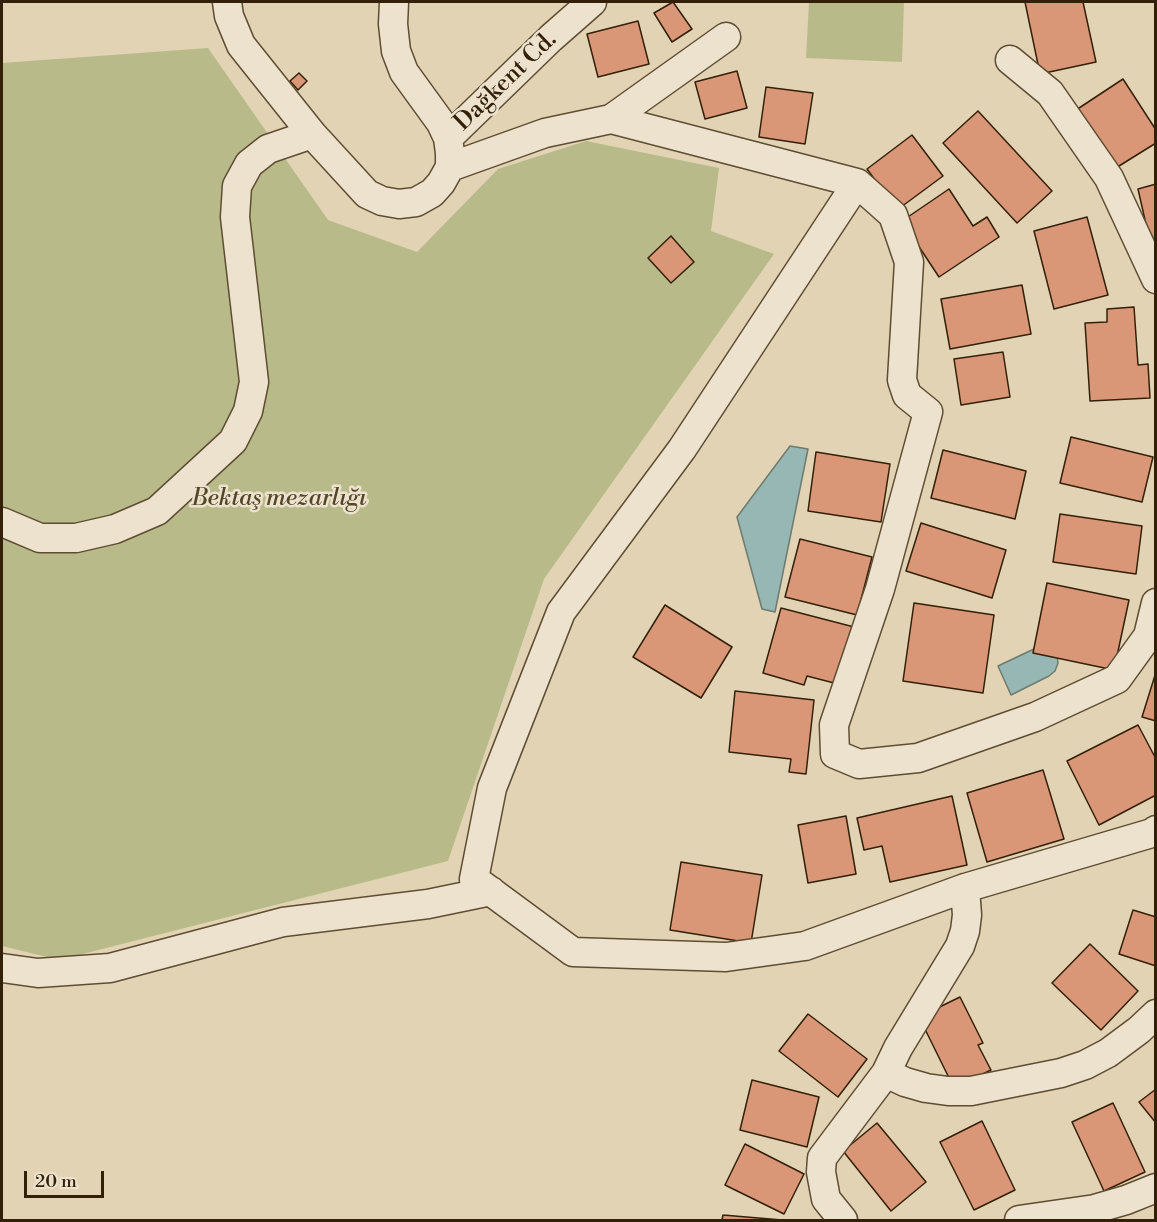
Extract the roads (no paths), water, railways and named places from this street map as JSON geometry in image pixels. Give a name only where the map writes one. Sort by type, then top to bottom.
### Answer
[{"type":"street","points":[[227,2],[229,16],[241,45],[312,134],[367,194],[382,201],[399,204],[416,202],[432,193],[450,167],[448,138],[441,123],[404,72],[396,51],[393,24],[394,2]]},
{"type":"street","name":"Dağkent Cd.","points":[[448,138],[551,38],[592,2]]},
{"type":"street","points":[[450,167],[545,133],[611,119],[726,37]]},
{"type":"street","points":[[1010,60],[1050,93],[1109,178],[1155,279]]},
{"type":"street","points":[[611,119],[857,183],[893,215],[909,262],[902,380],[907,395],[928,412],[880,589],[834,724],[835,754],[859,764],[918,758],[1035,717],[1117,678],[1148,636],[1155,603]]},
{"type":"street","points":[[2,522],[40,538],[76,538],[115,529],[157,511],[233,441],[248,411],[254,382],[235,218],[237,186],[249,164],[268,149],[312,134]]},
{"type":"street","points":[[857,183],[682,449],[561,612],[492,788],[474,879],[573,952],[726,957],[805,946],[965,888],[1155,831]]},
{"type":"street","points":[[843,1221],[826,1199],[822,1186],[822,1158],[886,1073],[898,1048],[960,946],[967,915],[965,888]]},
{"type":"street","points":[[2,968],[38,973],[110,968],[282,922],[428,904],[491,891]]},
{"type":"street","points":[[886,1073],[905,1082],[948,1091],[971,1091],[1039,1078],[1085,1065],[1108,1053],[1139,1030],[1155,1014]]},
{"type":"street","points":[[1019,1221],[1095,1209],[1155,1188]]},
{"type":"water","points":[[790,446],[808,449],[775,612],[762,609],[737,517]]},
{"type":"water","points":[[1036,648],[1057,655],[1058,663],[1055,671],[1011,695],[998,666]]},
{"type":"park label","name":"Bektaş mezarlığı","points":[[279,499]]}]
